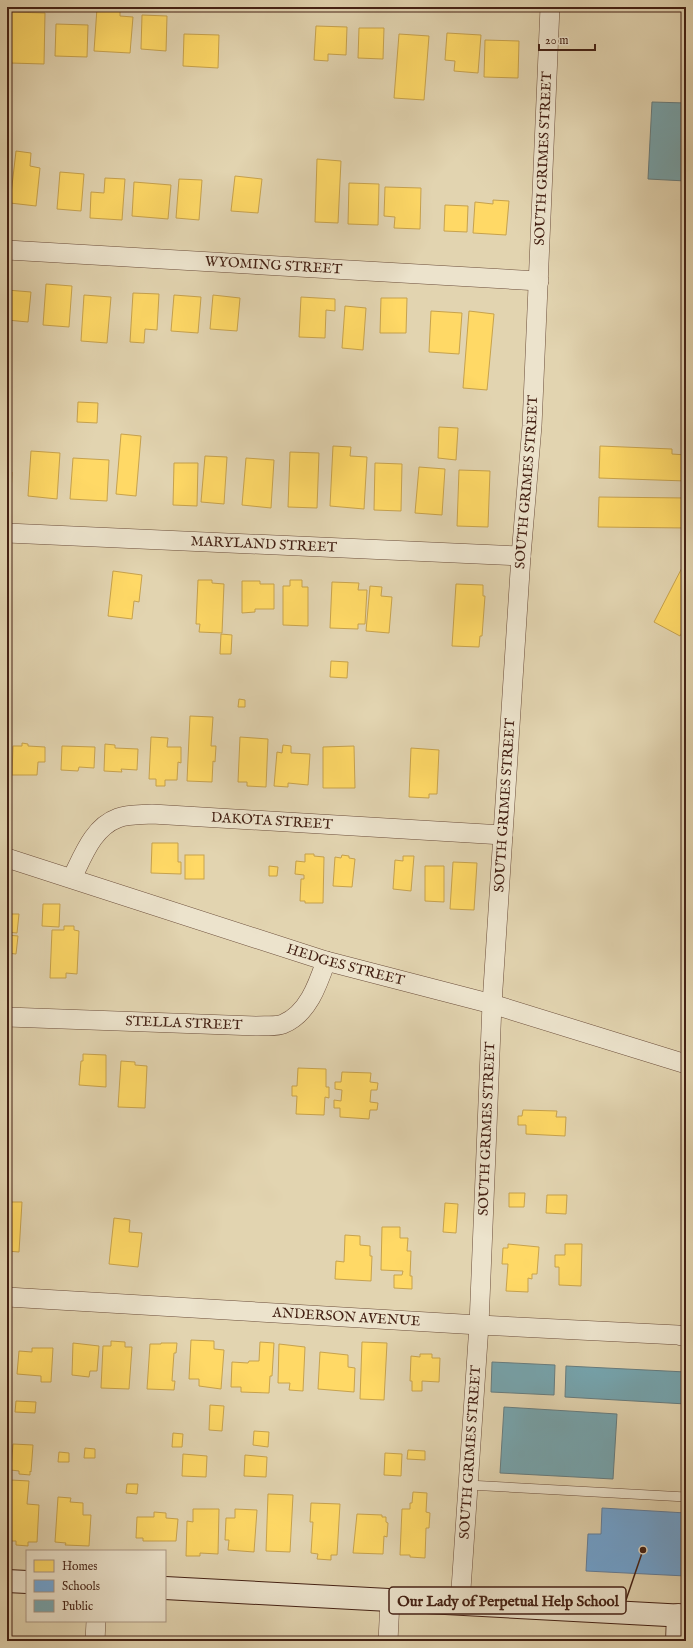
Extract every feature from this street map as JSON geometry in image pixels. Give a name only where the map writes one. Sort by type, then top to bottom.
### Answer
[{"type":"main road","points":[[7,1581],[26,1582]]},
{"type":"main road","points":[[166,1588],[682,1616],[677,1641]]},
{"type":"street","name":"SOUTH GRIMES STREET","points":[[460,1604],[479,1325],[492,1004],[521,556],[532,426],[550,7]]},
{"type":"street","name":"WYOMING STREET","points":[[7,250],[539,281]]},
{"type":"street","name":"MARYLAND STREET","points":[[7,533],[521,556]]},
{"type":"street","name":"DAKOTA STREET","points":[[72,878],[84,853],[96,834],[105,825],[118,818],[134,815],[160,815],[504,835]]},
{"type":"street","name":"HEDGES STREET","points":[[7,858],[326,961],[492,1004],[686,1064]]},
{"type":"street","name":"STELLA STREET","points":[[7,1017],[257,1026],[282,1024],[299,1014],[314,993],[326,961]]},
{"type":"street","name":"ANDERSON AVENUE","points":[[7,1297],[479,1325],[678,1335],[686,1338]]},
{"type":"street","points":[[388,1641],[390,1601]]},
{"type":"street","points":[[95,1641],[96,1622]]},
{"type":"lane","points":[[468,1485],[686,1497]]},
{"type":"building: Homes","points":[[97,8],[120,9],[120,16],[133,17],[130,53],[94,51]]},
{"type":"building: Homes","points":[[11,12],[45,13],[44,64],[10,63]]},
{"type":"building: Homes","points":[[142,15],[167,16],[166,51],[141,49]]},
{"type":"building: Homes","points":[[56,24],[88,25],[87,57],[55,56]]},
{"type":"building: Homes","points":[[316,26],[347,27],[346,55],[328,54],[328,61],[314,60]]},
{"type":"building: Homes","points":[[359,28],[384,28],[383,59],[358,58]]},
{"type":"building: Homes","points":[[447,33],[481,35],[478,73],[454,71],[455,61],[445,60]]},
{"type":"building: Homes","points":[[184,34],[219,35],[218,68],[183,66]]},
{"type":"building: Homes","points":[[399,34],[429,36],[424,100],[394,98]]},
{"type":"building: Homes","points":[[485,40],[519,41],[518,78],[484,77]]},
{"type":"building: Homes","points":[[16,151],[31,153],[30,166],[40,168],[36,206],[10,203]]},
{"type":"building: Homes","points":[[317,159],[341,161],[338,223],[315,222]]},
{"type":"building: Homes","points":[[60,172],[84,174],[81,211],[57,209]]},
{"type":"building: Homes","points":[[235,176],[262,179],[258,213],[231,211]]},
{"type":"building: Homes","points":[[105,178],[125,179],[122,220],[90,218],[91,192],[104,193]]},
{"type":"building: Homes","points":[[179,179],[202,180],[199,220],[176,218]]},
{"type":"building: Homes","points":[[134,182],[171,185],[168,219],[132,216]]},
{"type":"building: Homes","points":[[349,183],[379,184],[378,225],[348,224]]},
{"type":"building: Homes","points":[[385,187],[421,188],[420,229],[394,228],[395,217],[384,216]]},
{"type":"building: Homes","points":[[493,200],[509,201],[506,235],[473,233],[475,202],[493,204]]},
{"type":"building: Homes","points":[[445,205],[468,206],[467,232],[444,231]]},
{"type":"building: Homes","points":[[46,284],[72,286],[69,327],[43,325]]},
{"type":"building: Homes","points":[[7,290],[31,292],[28,322],[7,320]]},
{"type":"building: Homes","points":[[133,293],[159,294],[157,330],[145,329],[144,343],[130,342]]},
{"type":"building: Homes","points":[[84,295],[111,297],[107,343],[81,341]]},
{"type":"building: Homes","points":[[174,295],[201,297],[198,333],[171,331]]},
{"type":"building: Homes","points":[[213,295],[240,298],[237,331],[210,329]]},
{"type":"building: Homes","points":[[301,297],[335,299],[335,311],[326,310],[325,338],[299,337]]},
{"type":"building: Homes","points":[[381,298],[407,298],[406,333],[380,333]]},
{"type":"building: Homes","points":[[345,306],[366,308],[363,350],[342,348]]},
{"type":"building: Homes","points":[[431,311],[462,313],[459,354],[429,352]]},
{"type":"building: Homes","points":[[469,311],[494,314],[487,390],[463,388]]},
{"type":"building: Homes","points":[[78,402],[98,403],[97,423],[77,422]]},
{"type":"building: Homes","points":[[439,427],[458,428],[456,460],[438,458]]},
{"type":"building: Homes","points":[[121,434],[141,436],[136,496],[116,494]]},
{"type":"building: Homes","points":[[333,446],[351,447],[350,456],[367,457],[364,509],[330,506]]},
{"type":"building: Homes","points":[[600,446],[672,449],[672,454],[686,455],[686,481],[599,478]]},
{"type":"building: Homes","points":[[31,451],[60,453],[57,499],[28,496]]},
{"type":"building: Homes","points":[[290,452],[319,453],[317,508],[288,507]]},
{"type":"building: Homes","points":[[205,456],[227,457],[224,504],[201,502]]},
{"type":"building: Homes","points":[[73,458],[109,460],[107,501],[70,499]]},
{"type":"building: Homes","points":[[246,458],[274,460],[271,508],[242,505]]},
{"type":"building: Homes","points":[[174,463],[198,463],[197,506],[173,505]]},
{"type":"building: Homes","points":[[375,463],[402,464],[401,511],[374,510]]},
{"type":"building: Homes","points":[[419,467],[445,469],[442,515],[415,513]]},
{"type":"building: Homes","points":[[459,470],[490,471],[488,527],[457,526]]},
{"type":"building: Homes","points":[[7,472],[12,472],[11,496],[7,496]]},
{"type":"building: Homes","points":[[599,497],[686,498],[686,528],[598,527]]},
{"type":"building: Homes","points":[[686,560],[686,625],[680,636],[654,622]]},
{"type":"building: Homes","points":[[113,571],[142,575],[139,602],[134,601],[132,619],[108,616]]},
{"type":"building: Homes","points":[[198,580],[212,580],[212,583],[224,584],[222,633],[199,632],[200,624],[196,624]]},
{"type":"building: Homes","points":[[290,580],[302,580],[302,587],[308,587],[308,626],[283,625],[283,586],[290,586]]},
{"type":"building: Homes","points":[[242,581],[260,581],[260,584],[274,584],[274,609],[255,609],[255,612],[242,613]]},
{"type":"building: Homes","points":[[332,582],[359,583],[358,590],[367,590],[365,624],[358,624],[358,629],[330,628]]},
{"type":"building: Homes","points":[[456,584],[483,585],[483,596],[485,596],[482,636],[480,636],[479,647],[452,646]]},
{"type":"building: Homes","points":[[370,586],[382,587],[381,596],[392,597],[389,633],[366,631]]},
{"type":"building: Homes","points":[[221,634],[232,635],[231,654],[220,654]]},
{"type":"building: Homes","points":[[331,661],[348,662],[347,678],[330,677]]},
{"type":"building: Homes","points":[[239,699],[245,700],[245,707],[238,707]]},
{"type":"building: Homes","points":[[190,716],[213,717],[211,746],[216,746],[215,762],[213,761],[212,782],[187,781]]},
{"type":"building: Homes","points":[[151,737],[168,738],[167,747],[181,747],[181,763],[178,762],[177,780],[165,780],[165,786],[156,786],[156,779],[149,779]]},
{"type":"building: Homes","points":[[240,737],[268,739],[266,787],[247,786],[247,782],[238,782]]},
{"type":"building: Homes","points":[[22,743],[28,744],[28,746],[45,747],[45,762],[38,762],[37,775],[12,775],[13,746],[22,746]]},
{"type":"building: Homes","points":[[105,744],[115,745],[115,748],[138,749],[137,770],[121,769],[122,772],[104,771]]},
{"type":"building: Homes","points":[[283,745],[291,746],[291,753],[310,754],[308,785],[288,783],[288,787],[274,786],[277,752],[282,753]]},
{"type":"building: Homes","points":[[62,746],[95,747],[94,768],[79,767],[78,771],[61,770]]},
{"type":"building: Homes","points":[[354,746],[355,788],[323,788],[323,747]]},
{"type":"building: Homes","points":[[411,748],[439,750],[437,794],[429,794],[429,798],[409,797]]},
{"type":"building: Homes","points":[[152,843],[178,843],[178,862],[181,862],[181,874],[151,873]]},
{"type":"building: Homes","points":[[305,854],[314,854],[314,856],[324,857],[323,903],[305,903],[305,901],[300,901],[301,879],[304,879],[304,875],[295,874],[296,861],[305,862]]},
{"type":"building: Homes","points":[[185,855],[204,855],[204,879],[185,879]]},
{"type":"building: Homes","points":[[342,855],[355,859],[352,887],[333,886],[335,857],[341,858]]},
{"type":"building: Homes","points":[[403,856],[414,856],[411,891],[393,889],[395,860],[403,861]]},
{"type":"building: Homes","points":[[453,862],[477,863],[474,910],[450,909]]},
{"type":"building: Homes","points":[[269,866],[278,867],[277,876],[269,876]]},
{"type":"building: Homes","points":[[425,866],[444,866],[444,902],[425,901]]},
{"type":"building: Homes","points":[[43,904],[60,904],[59,927],[42,926]]},
{"type":"building: Homes","points":[[7,914],[19,914],[17,933],[7,932]]},
{"type":"building: Homes","points":[[64,926],[74,926],[74,930],[79,931],[77,974],[66,973],[66,978],[50,978],[52,930],[64,930]]},
{"type":"building: Homes","points":[[7,935],[18,936],[16,954],[7,953]]},
{"type":"building: Homes","points":[[83,1054],[106,1055],[106,1087],[79,1085]]},
{"type":"building: Homes","points":[[121,1061],[135,1062],[135,1065],[147,1066],[145,1108],[118,1107]]},
{"type":"building: Homes","points":[[298,1068],[326,1069],[326,1087],[329,1087],[329,1098],[325,1097],[324,1115],[296,1114],[297,1096],[292,1096],[292,1086],[297,1086]]},
{"type":"building: Homes","points":[[342,1072],[371,1073],[370,1082],[378,1083],[377,1090],[371,1090],[370,1102],[378,1103],[377,1110],[370,1110],[369,1119],[340,1117],[340,1108],[334,1108],[334,1100],[341,1101],[342,1090],[335,1089],[335,1082],[341,1082]]},
{"type":"building: Homes","points":[[523,1110],[557,1111],[556,1117],[566,1117],[565,1136],[526,1134],[526,1125],[518,1125],[518,1116],[522,1116]]},
{"type":"building: Homes","points":[[509,1193],[525,1193],[524,1207],[509,1207]]},
{"type":"building: Homes","points":[[547,1195],[567,1195],[566,1214],[546,1213]]},
{"type":"building: Homes","points":[[7,1202],[22,1202],[19,1252],[7,1251]]},
{"type":"building: Homes","points":[[445,1203],[458,1204],[456,1233],[443,1232]]},
{"type":"building: Homes","points":[[114,1218],[130,1220],[129,1232],[142,1233],[138,1267],[109,1264]]},
{"type":"building: Homes","points":[[382,1227],[400,1227],[400,1238],[408,1238],[407,1251],[411,1251],[410,1276],[412,1276],[412,1289],[394,1288],[394,1275],[402,1275],[403,1271],[381,1270]]},
{"type":"building: Homes","points":[[345,1235],[360,1236],[360,1245],[370,1246],[370,1256],[372,1256],[371,1281],[335,1279],[336,1261],[344,1262]]},
{"type":"building: Homes","points":[[508,1244],[539,1247],[537,1274],[532,1274],[532,1279],[528,1278],[528,1292],[506,1291],[508,1264],[502,1264],[503,1248],[508,1248]]},
{"type":"building: Homes","points":[[565,1244],[582,1244],[581,1286],[559,1285],[559,1267],[555,1267],[555,1255],[565,1255]]},
{"type":"building: Homes","points":[[191,1340],[214,1341],[214,1349],[224,1350],[221,1389],[199,1386],[199,1379],[189,1379]]},
{"type":"building: Homes","points":[[111,1341],[125,1342],[125,1347],[132,1347],[129,1389],[101,1388],[103,1346],[111,1346]]},
{"type":"building: Homes","points":[[260,1342],[274,1343],[272,1376],[270,1376],[269,1393],[241,1392],[241,1387],[231,1387],[232,1362],[248,1363],[249,1361],[259,1361]]},
{"type":"building: Homes","points":[[362,1342],[387,1343],[384,1400],[360,1399]]},
{"type":"building: Homes","points":[[73,1343],[99,1346],[97,1371],[90,1371],[89,1377],[72,1375]]},
{"type":"building: Homes","points":[[177,1343],[176,1353],[174,1353],[172,1381],[175,1381],[174,1390],[147,1389],[150,1344]]},
{"type":"building: Homes","points":[[279,1344],[305,1347],[303,1391],[289,1390],[290,1383],[278,1383]]},
{"type":"building: Homes","points":[[32,1348],[53,1348],[51,1382],[41,1382],[41,1376],[17,1374],[19,1351],[32,1352]]},
{"type":"building: Homes","points":[[320,1352],[348,1355],[348,1367],[355,1368],[354,1392],[318,1389]]},
{"type":"building: Homes","points":[[420,1354],[432,1354],[432,1358],[440,1358],[439,1382],[422,1381],[422,1391],[412,1391],[412,1381],[410,1381],[411,1356],[420,1357]]},
{"type":"building: Homes","points":[[16,1401],[36,1402],[35,1413],[15,1412]]},
{"type":"building: Homes","points":[[210,1405],[224,1406],[222,1431],[209,1430]]},
{"type":"building: Homes","points":[[254,1431],[269,1432],[268,1447],[253,1445]]},
{"type":"building: Homes","points":[[173,1433],[183,1434],[182,1447],[172,1447]]},
{"type":"building: Homes","points":[[13,1444],[33,1445],[30,1475],[19,1474],[19,1471],[11,1470]]},
{"type":"building: Homes","points":[[85,1448],[95,1449],[95,1458],[84,1458]]},
{"type":"building: Homes","points":[[408,1450],[425,1451],[425,1460],[407,1459]]},
{"type":"building: Homes","points":[[59,1452],[69,1453],[69,1462],[58,1462]]},
{"type":"building: Homes","points":[[385,1453],[402,1454],[401,1476],[384,1475]]},
{"type":"building: Homes","points":[[183,1454],[207,1456],[206,1477],[182,1476]]},
{"type":"building: Homes","points":[[245,1455],[267,1457],[266,1477],[244,1476]]},
{"type":"building: Homes","points":[[11,1480],[29,1481],[27,1504],[39,1505],[37,1542],[28,1542],[28,1546],[16,1545],[16,1541],[7,1541]]},
{"type":"building: Homes","points":[[127,1484],[138,1484],[137,1494],[126,1493]]},
{"type":"building: Homes","points":[[413,1492],[427,1493],[426,1512],[430,1513],[429,1528],[426,1528],[425,1558],[400,1555],[402,1509],[410,1509]]},
{"type":"building: Homes","points":[[268,1494],[293,1495],[290,1552],[266,1551]]},
{"type":"building: Homes","points":[[58,1497],[71,1498],[70,1502],[83,1503],[83,1515],[91,1515],[89,1546],[65,1545],[66,1543],[55,1542]]},
{"type":"building: Homes","points":[[311,1503],[340,1504],[337,1555],[331,1555],[331,1560],[317,1559],[318,1554],[311,1553],[313,1522],[310,1522]]},
{"type":"building: Homes","points":[[193,1509],[219,1509],[218,1554],[200,1553],[200,1556],[186,1556],[187,1521],[193,1522]]},
{"type":"building: Homes","points":[[235,1509],[257,1510],[254,1552],[228,1550],[229,1540],[225,1540],[226,1518],[235,1518]]},
{"type":"building: Homes","points":[[154,1512],[166,1513],[166,1518],[178,1519],[176,1541],[143,1541],[143,1538],[136,1538],[137,1517],[154,1517]]},
{"type":"building: Homes","points":[[357,1514],[382,1515],[382,1517],[386,1517],[386,1522],[388,1523],[387,1537],[384,1536],[383,1554],[353,1553]]},
{"type":"building: Schools","points":[[602,1508],[686,1513],[686,1576],[586,1571],[588,1534],[601,1534]]},
{"type":"building: Public","points":[[652,102],[686,103],[686,181],[648,179]]},
{"type":"building: Public","points":[[492,1362],[555,1365],[554,1395],[491,1392]]},
{"type":"building: Public","points":[[566,1366],[686,1372],[686,1404],[565,1397]]},
{"type":"building: Public","points":[[504,1407],[617,1414],[613,1479],[500,1473]]},
{"type":"place","name":"Our Lady of Perpetual Help School","points":[[643,1550]]}]
